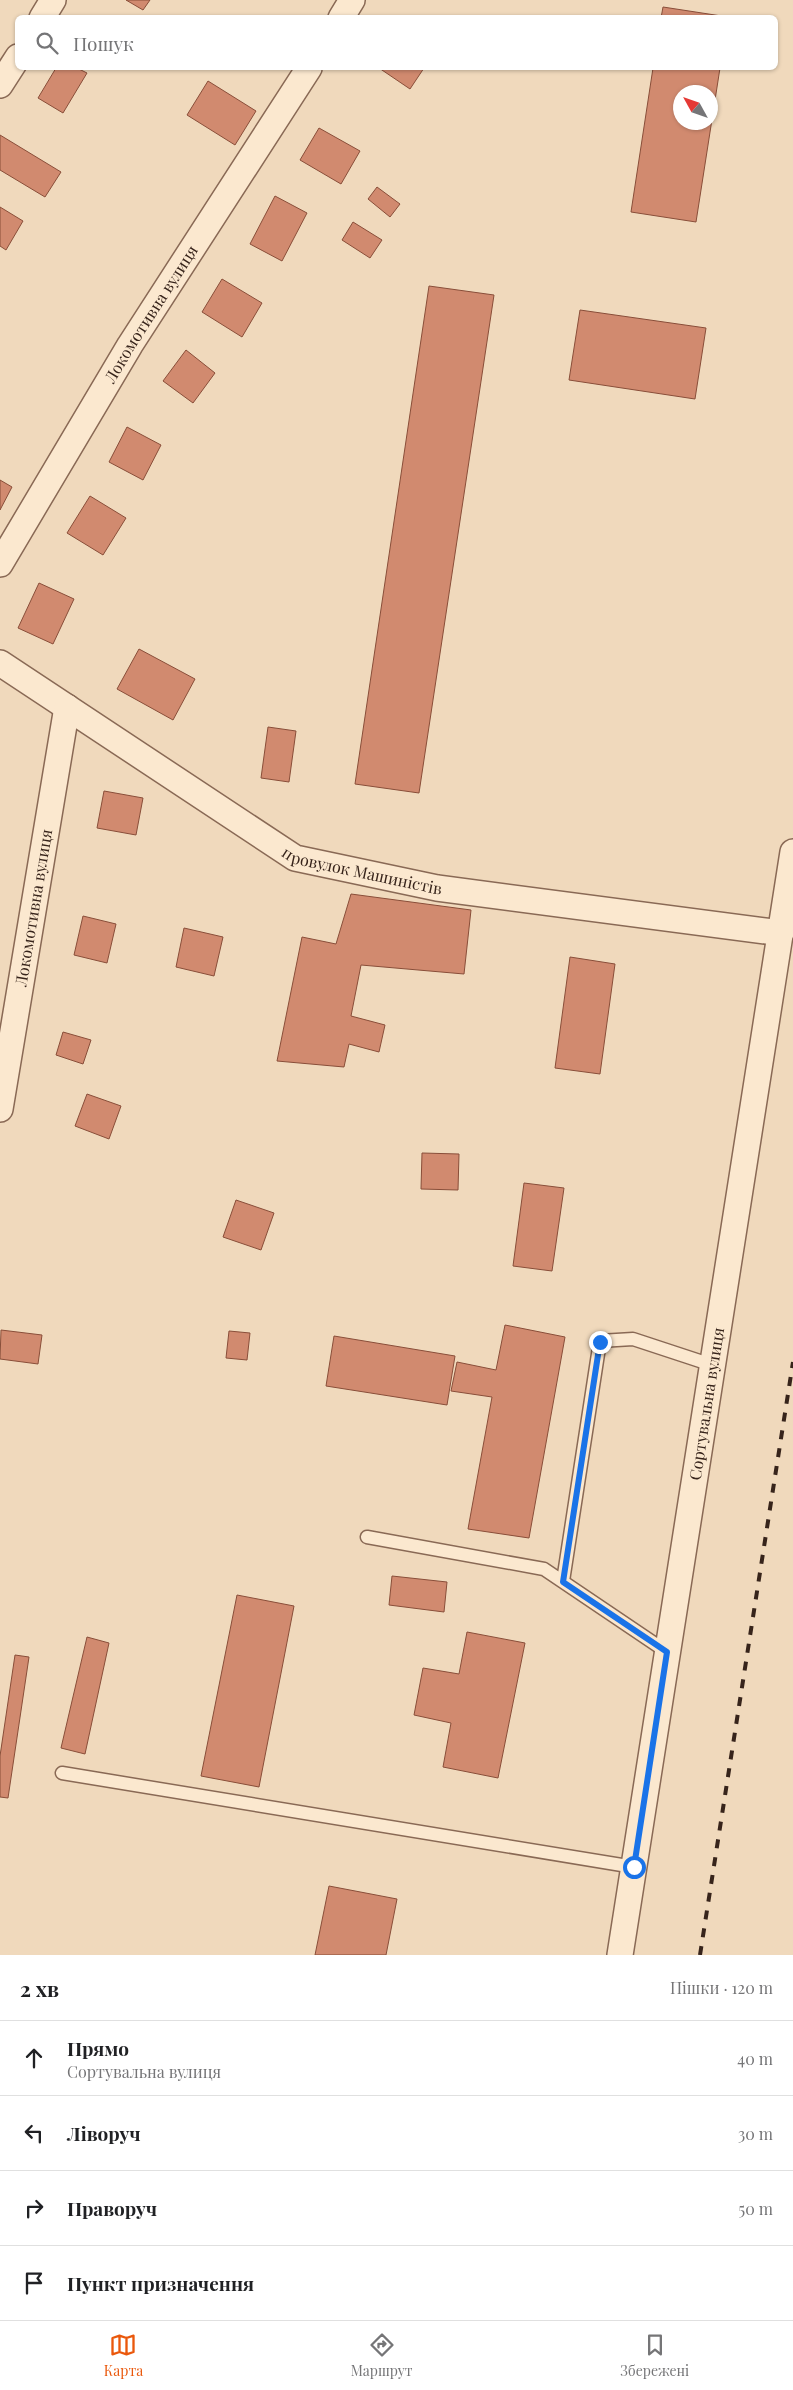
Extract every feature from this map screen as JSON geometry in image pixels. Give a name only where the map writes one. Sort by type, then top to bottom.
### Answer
[{"type":"street","points":[[44,15],[52,0]]},
{"type":"street","points":[[343,15],[352,0]]},
{"type":"street","points":[[0,85],[15,61]]},
{"type":"street","name":"Локомотивна вулиця","points":[[0,564],[130,345],[308,70]]},
{"type":"street","name":"провулок Машиністів","points":[[0,664],[294,858],[437,888],[780,933]]},
{"type":"street","name":"Локомотивна вулиця","points":[[0,1109],[67,707]]},
{"type":"street","name":"Сортувальна вулиця","points":[[620,1955],[793,852]]},
{"type":"lane","points":[[563,1582],[600,1342],[633,1339],[712,1365]]},
{"type":"lane","points":[[367,1538],[544,1569],[667,1652]]},
{"type":"lane","points":[[62,1773],[634,1867]]},
{"type":"building","points":[[126,0],[150,0],[143,10]]},
{"type":"building","points":[[663,7],[715,15],[662,15]]},
{"type":"building","points":[[55,70],[81,70],[87,73],[63,113],[38,98]]},
{"type":"building","points":[[382,70],[423,70],[410,89]]},
{"type":"building","points":[[653,70],[720,70],[717,85],[673,85],[673,130],[710,130],[696,222],[631,212]]},
{"type":"building","points":[[208,81],[256,111],[235,145],[187,115]]},
{"type":"building","points":[[319,128],[360,151],[341,184],[300,160]]},
{"type":"building","points":[[0,135],[61,172],[45,197],[0,170]]},
{"type":"building","points":[[377,187],[400,204],[390,217],[368,199]]},
{"type":"building","points":[[275,196],[307,213],[282,261],[250,244]]},
{"type":"building","points":[[0,207],[23,221],[6,250],[0,246]]},
{"type":"building","points":[[353,222],[382,240],[370,258],[342,240]]},
{"type":"building","points":[[222,279],[262,303],[242,337],[202,312]]},
{"type":"building","points":[[429,286],[494,295],[419,793],[355,784]]},
{"type":"building","points":[[580,310],[706,328],[695,399],[569,380]]},
{"type":"building","points":[[186,350],[215,373],[193,403],[163,381]]},
{"type":"building","points":[[127,427],[161,445],[143,480],[109,462]]},
{"type":"building","points":[[0,480],[12,487],[0,510]]},
{"type":"building","points":[[90,496],[126,518],[103,555],[67,533]]},
{"type":"building","points":[[39,583],[74,599],[53,644],[18,628]]},
{"type":"building","points":[[139,649],[195,679],[173,720],[117,689]]},
{"type":"building","points":[[268,727],[296,731],[289,782],[261,778]]},
{"type":"building","points":[[104,791],[143,798],[136,835],[97,828]]},
{"type":"building","points":[[351,894],[471,910],[464,974],[361,965],[351,1016],[385,1025],[379,1052],[349,1044],[344,1067],[277,1061],[302,937],[336,944]]},
{"type":"building","points":[[83,916],[116,924],[107,963],[74,955]]},
{"type":"building","points":[[184,928],[223,937],[214,976],[176,967]]},
{"type":"building","points":[[570,957],[615,964],[600,1074],[555,1068]]},
{"type":"building","points":[[63,1032],[91,1040],[83,1064],[56,1055]]},
{"type":"building","points":[[87,1094],[121,1106],[109,1139],[75,1126]]},
{"type":"building","points":[[422,1153],[459,1154],[458,1190],[421,1189]]},
{"type":"building","points":[[524,1183],[564,1188],[552,1271],[513,1266]]},
{"type":"building","points":[[236,1200],[274,1213],[261,1250],[223,1237]]},
{"type":"building","points":[[505,1325],[565,1337],[529,1538],[468,1529],[492,1397],[451,1391],[457,1362],[496,1370]]},
{"type":"building","points":[[1,1330],[42,1335],[38,1364],[0,1359]]},
{"type":"building","points":[[229,1331],[250,1333],[247,1360],[226,1358]]},
{"type":"building","points":[[334,1336],[455,1356],[447,1405],[326,1386]]},
{"type":"building","points":[[392,1576],[447,1582],[444,1612],[389,1605]]},
{"type":"building","points":[[237,1595],[294,1606],[259,1787],[201,1776]]},
{"type":"building","points":[[467,1632],[525,1643],[498,1778],[443,1767],[451,1723],[414,1715],[423,1668],[459,1674]]},
{"type":"building","points":[[87,1637],[109,1643],[85,1754],[61,1748]]},
{"type":"building","points":[[15,1655],[29,1657],[8,1798],[0,1797],[0,1756]]},
{"type":"building","points":[[329,1886],[397,1899],[386,1955],[315,1955]]},
{"type":"railway","points":[[700,1955],[793,1362]]},
{"type":"route","points":[[600,1342],[563,1582],[667,1652],[634,1867]]}]
